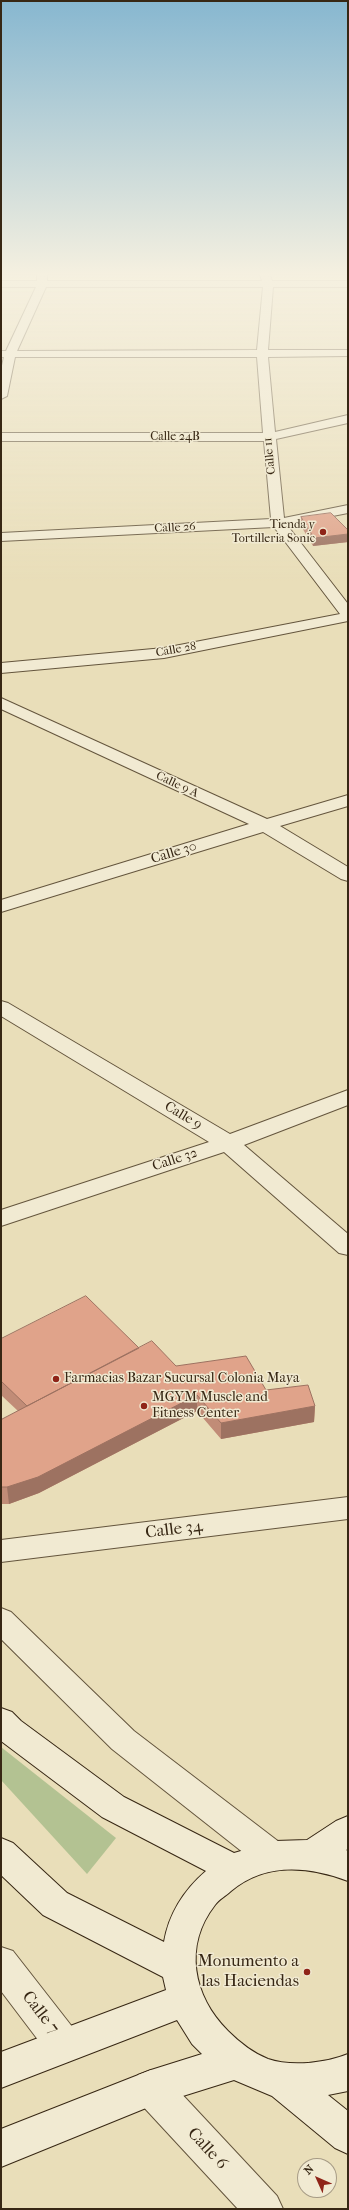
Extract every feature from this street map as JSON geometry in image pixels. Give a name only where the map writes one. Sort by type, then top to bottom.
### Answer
[{"type":"street","points":[[1,396],[3,377]]},
{"type":"street","name":"Calle 11","points":[[264,377],[268,437],[278,523]]},
{"type":"street","name":"Calle 24B","points":[[1,437],[268,437],[348,419]]},
{"type":"street","name":"Calle 26","points":[[1,537],[278,523],[348,509]]},
{"type":"street","points":[[278,523],[348,615]]},
{"type":"street","name":"Calle 28","points":[[1,668],[164,653],[348,615]]},
{"type":"street","name":"Calle 9 A","points":[[1,703],[265,825],[348,875]]},
{"type":"street","name":"Calle 30","points":[[1,906],[348,800]]},
{"type":"street","name":"Calle 9","points":[[1,1007],[228,1142],[348,1247]]},
{"type":"street","name":"Calle 32","points":[[1,1218],[228,1142],[348,1097]]},
{"type":"street","name":"Calle 34","points":[[1,1551],[348,1508]]},
{"type":"street","points":[[1,1620],[123,1740],[271,1856]]},
{"type":"street","points":[[1,1721],[10,1730],[113,1807],[234,1869]]},
{"type":"street","points":[[312,1855],[348,1831]]},
{"type":"street","points":[[1,1854],[55,1904],[178,1967]]},
{"type":"street","points":[[348,1866],[312,1855],[271,1856],[234,1869],[203,1893],[184,1928],[178,1967],[185,2000],[204,2035],[235,2062],[263,2075],[282,2080],[341,2076],[348,2072]]},
{"type":"street","name":"Calle 7","points":[[1,1964],[64,2044]]},
{"type":"street","points":[[1,2070],[64,2044],[185,2000]]},
{"type":"street","points":[[1,2148],[151,2088],[235,2062]]},
{"type":"street","points":[[282,2080],[348,2135]]},
{"type":"street","name":"Calle 6","points":[[151,2088],[264,2209]]},
{"type":"green space","points":[[1,1747],[116,1838],[87,1874],[1,1780]]},
{"type":"building","points":[[331,513],[348,530],[348,534],[314,538],[301,517]]},
{"type":"building","name":"Farmacias Bazar Sucursal Colonia Maya","points":[[86,1296],[139,1348],[27,1406],[1,1381],[1,1339]]},
{"type":"building","points":[[152,1341],[176,1366],[246,1356],[266,1390],[308,1385],[315,1406],[221,1423],[197,1395],[38,1477],[7,1487],[1,1487],[1,1420]]},
{"type":"place","name":"Tienda y Tortilleria Sonic","points":[[323,532]]},
{"type":"place","name":"Farmacias Bazar Sucursal Colonia Maya","points":[[56,1379]]},
{"type":"place","name":"MGYM Muscle and Fitness Center","points":[[144,1406]]},
{"type":"place","name":"Monumento a las Haciendas","points":[[307,1972]]}]
